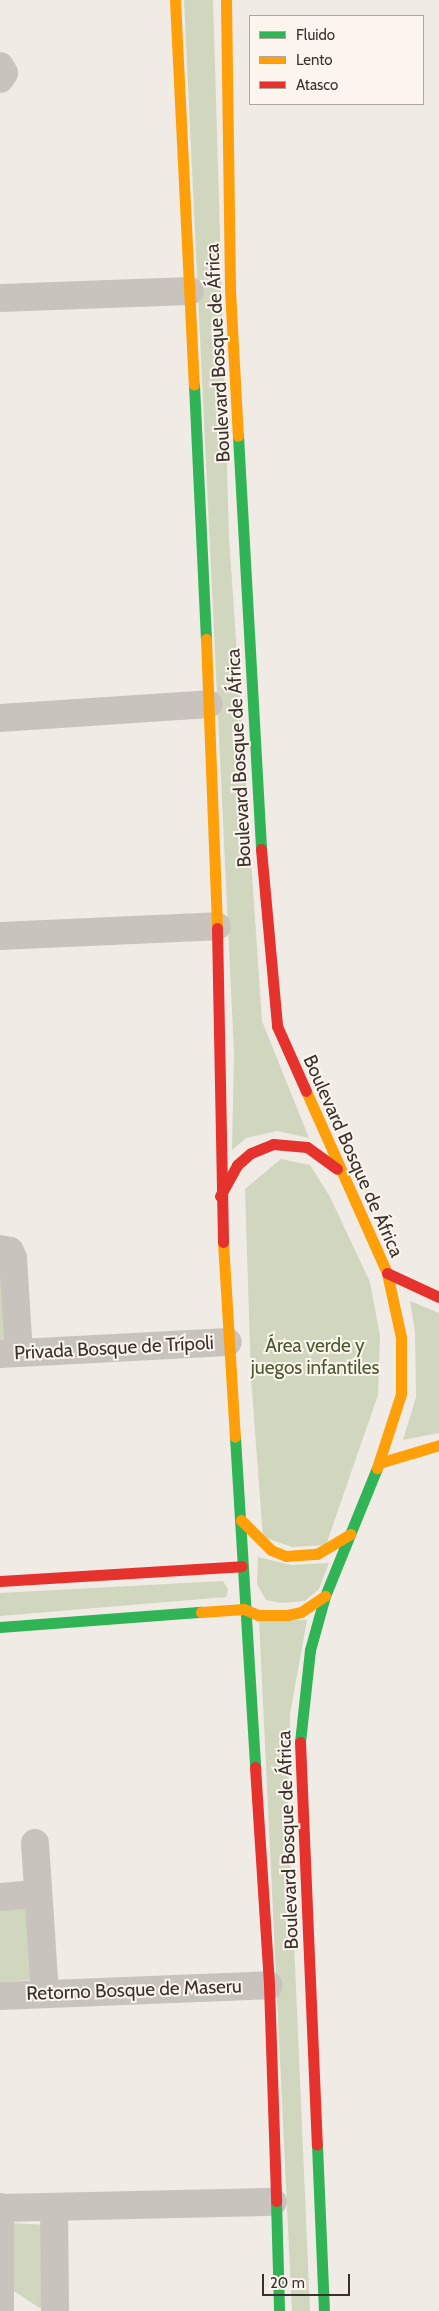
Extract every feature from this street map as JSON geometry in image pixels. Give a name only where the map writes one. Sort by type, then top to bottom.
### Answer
[{"type":"street","name":"Boulevard Bosque de África","points":[[175,0],[209,704],[217,926],[220,1196],[241,1520],[244,1609],[269,1984],[273,2202],[279,2311]]},
{"type":"street","name":"Boulevard Bosque de África","points":[[226,0],[230,290],[266,924],[277,1030],[386,1274],[401,1337],[401,1394],[379,1463],[325,1596],[310,1650],[300,1744],[324,2311]]},
{"type":"street","points":[[0,66],[4,73],[0,79]]},
{"type":"street","points":[[0,298],[190,290]]},
{"type":"street","points":[[0,718],[209,704]]},
{"type":"street","points":[[0,936],[217,926]]},
{"type":"street","points":[[220,1196],[237,1165],[252,1153],[274,1144],[307,1147],[338,1170]]},
{"type":"street","points":[[0,1249],[10,1251],[13,1258],[10,1354]]},
{"type":"street","points":[[386,1274],[439,1297]]},
{"type":"street","name":"Privada Bosque de Trípoli","points":[[10,1354],[228,1342]]},
{"type":"street","points":[[379,1463],[439,1445]]},
{"type":"street","points":[[241,1520],[271,1550],[286,1556],[317,1554],[350,1534]]},
{"type":"street","points":[[0,1581],[242,1566]]},
{"type":"street","points":[[0,1627],[244,1609],[258,1615],[287,1616],[308,1608],[325,1596]]},
{"type":"street","points":[[35,1843],[45,1993]]},
{"type":"street","points":[[0,1897],[37,1894]]},
{"type":"street","name":"Retorno Bosque de Maseru","points":[[0,1996],[269,1984]]},
{"type":"street","points":[[0,2311],[0,2207],[273,2202]]},
{"type":"street","points":[[54,2207],[55,2311]]},
{"type":"green space","points":[[184,0],[213,0],[229,537],[262,1021],[309,1138],[277,1131],[246,1138],[232,1150],[234,1053]]},
{"type":"green space","name":"Área verde y juegos infantiles","points":[[281,1159],[310,1165],[330,1197],[370,1282],[380,1336],[378,1395],[326,1545],[292,1547],[263,1537],[251,1378],[245,1189]]},
{"type":"green space","points":[[0,1254],[10,1340],[0,1341]]},
{"type":"green space","points":[[410,1301],[439,1313],[439,1433],[403,1440],[416,1397],[415,1332]]},
{"type":"green space","points":[[258,1557],[291,1565],[329,1563],[319,1589],[305,1601],[282,1603],[266,1600],[257,1584]]},
{"type":"green space","points":[[223,1581],[228,1589],[226,1597],[0,1616],[0,1593]]},
{"type":"green space","points":[[259,1619],[307,1620],[290,1714],[288,1803],[310,2311],[292,2311]]},
{"type":"green space","points":[[29,1906],[34,1980],[0,1982],[0,1909]]},
{"type":"green space","points":[[11,2223],[46,2225],[44,2311],[11,2289]]},
{"type":"traffic: fast","points":[[194,385],[206,639]]},
{"type":"traffic: fast","points":[[238,436],[261,849]]},
{"type":"traffic: fast","points":[[235,1437],[255,1767]]},
{"type":"traffic: fast","points":[[300,1742],[310,1650],[325,1596],[377,1468]]},
{"type":"traffic: fast","points":[[0,1627],[201,1612]]},
{"type":"traffic: fast","points":[[317,2145],[324,2311]]},
{"type":"traffic: fast","points":[[276,2201],[279,2311]]},
{"type":"traffic: slow","points":[[175,0],[194,385]]},
{"type":"traffic: slow","points":[[226,0],[230,290],[238,436]]},
{"type":"traffic: slow","points":[[206,639],[217,928]]},
{"type":"traffic: slow","points":[[306,1091],[387,1273],[401,1337],[401,1394],[377,1468]]},
{"type":"traffic: slow","points":[[223,1242],[235,1437]]},
{"type":"traffic: slow","points":[[379,1463],[439,1445]]},
{"type":"traffic: slow","points":[[241,1520],[271,1550],[286,1556],[317,1554],[350,1534]]},
{"type":"traffic: slow","points":[[201,1612],[244,1609],[258,1615],[287,1615],[301,1612],[325,1596]]},
{"type":"traffic: jam","points":[[261,849],[277,1026],[306,1091]]},
{"type":"traffic: jam","points":[[217,928],[223,1242]]},
{"type":"traffic: jam","points":[[220,1196],[237,1165],[251,1153],[273,1144],[307,1147],[337,1169]]},
{"type":"traffic: jam","points":[[387,1273],[439,1297]]},
{"type":"traffic: jam","points":[[0,1581],[242,1566]]},
{"type":"traffic: jam","points":[[300,1742],[317,2145]]},
{"type":"traffic: jam","points":[[255,1767],[269,1985],[276,2201]]}]
